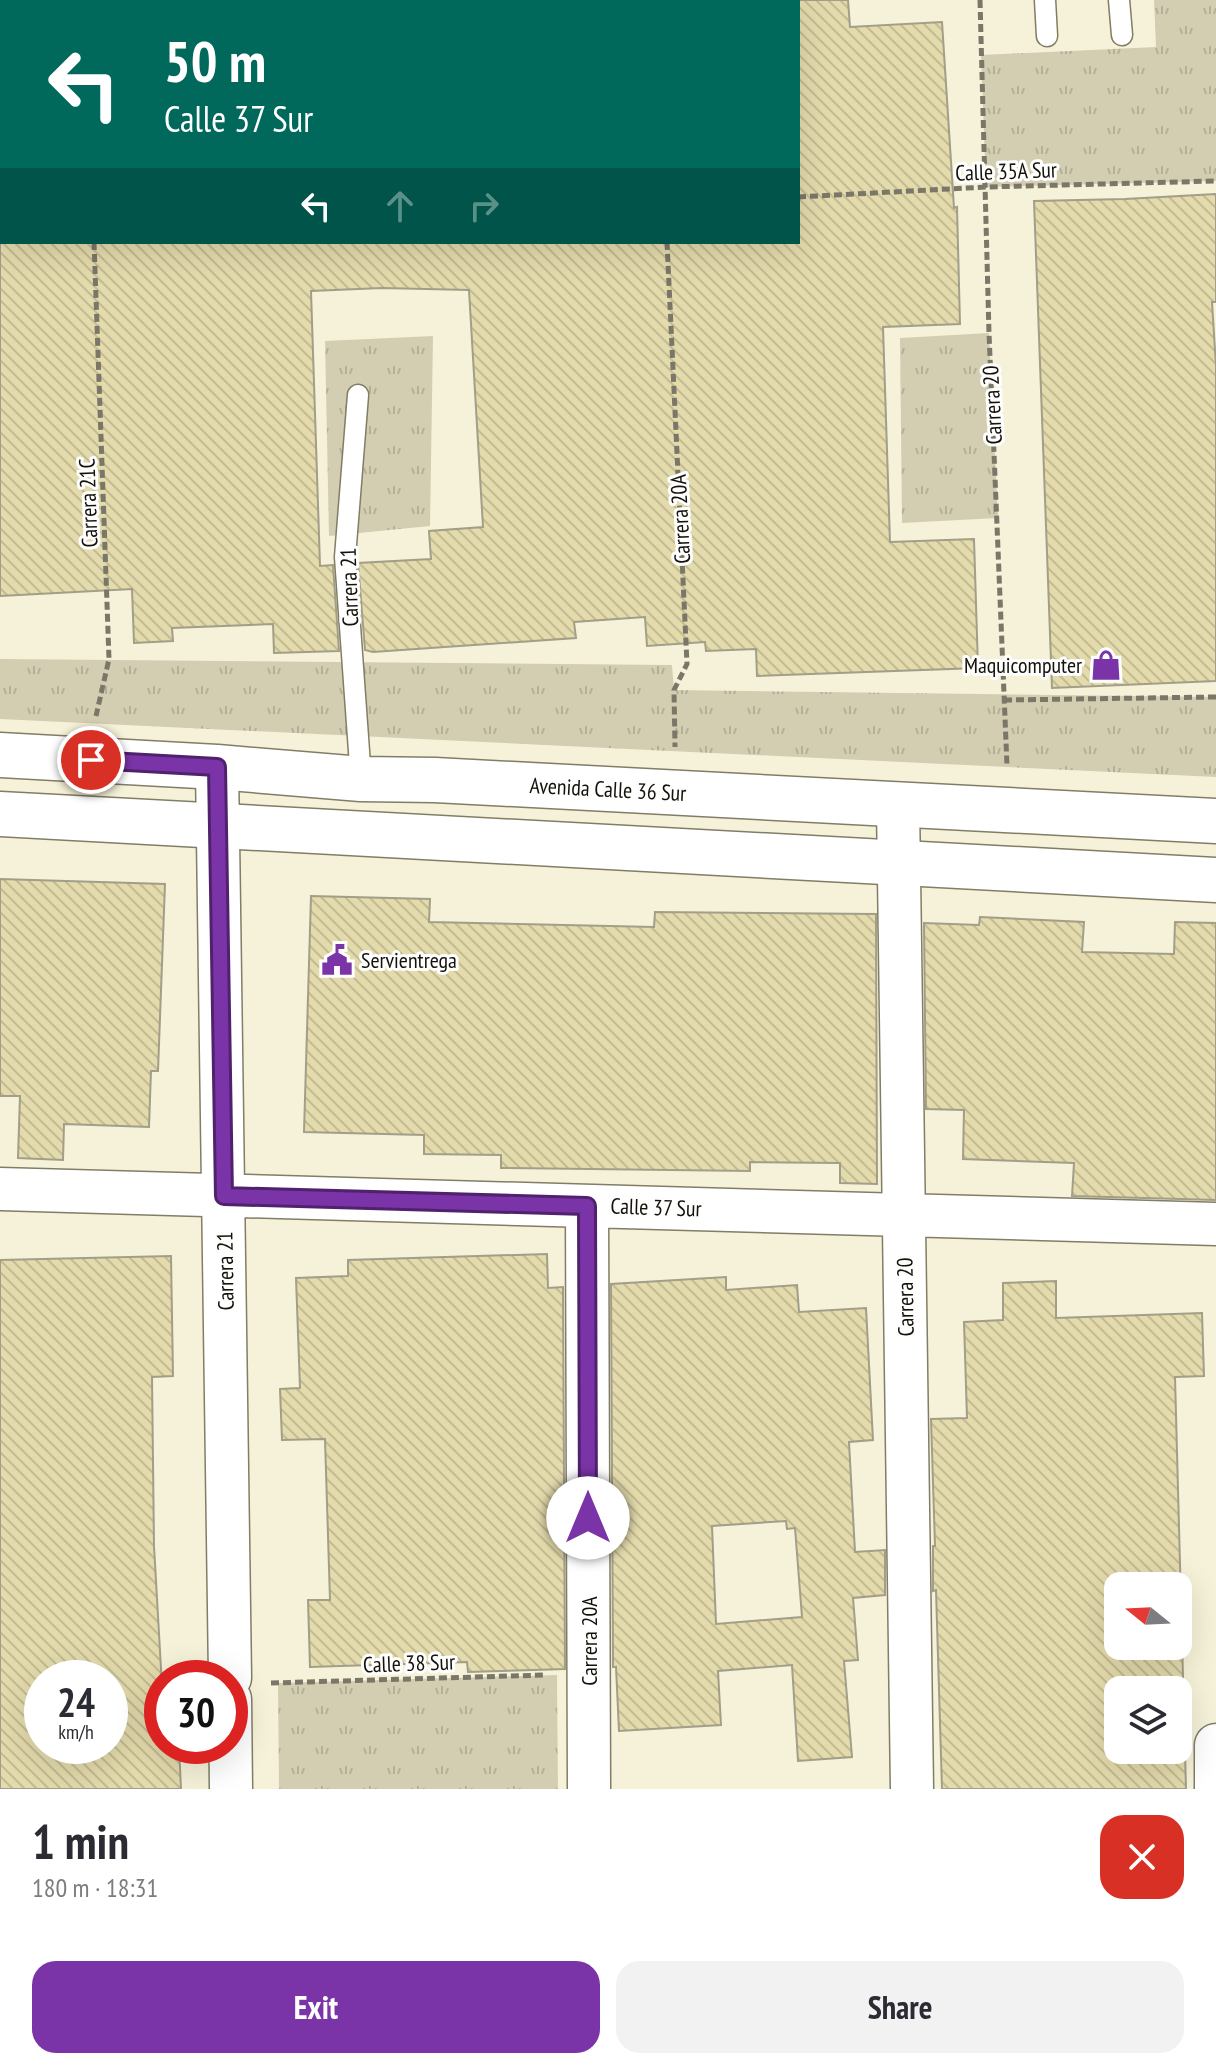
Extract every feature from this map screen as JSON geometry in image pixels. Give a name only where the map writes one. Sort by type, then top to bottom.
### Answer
[{"type":"main road","name":"Avenida Calle 36 Sur","points":[[0,755],[217,767],[361,779],[435,780],[1216,821]]},
{"type":"main road","points":[[0,814],[1216,880]]},
{"type":"street","name":"Carrera 21","points":[[217,767],[224,1196],[241,1660]]},
{"type":"street","name":"Carrera 20","points":[[898,804],[912,1789]]},
{"type":"street","name":"Calle 37 Sur","points":[[0,1189],[1216,1224]]},
{"type":"street","name":"Carrera 20A","points":[[587,1206],[589,1789]]},
{"type":"street","points":[[1216,1745],[1216,1789]]},
{"type":"street","name":"Carrera 21","points":[[231,1789],[234,1764]]},
{"type":"lane","points":[[1045,0],[1047,36]]},
{"type":"lane","points":[[1119,0],[1122,35]]},
{"type":"lane","name":"Carrera 21","points":[[358,395],[345,557],[361,779]]},
{"type":"path","name":"Carrera 20","points":[[980,0],[1008,811]]},
{"type":"path","name":"Calle 35A Sur","points":[[800,197],[986,187],[1216,181]]},
{"type":"path","name":"Carrera 21C","points":[[91,760],[91,739],[109,659],[94,244]]},
{"type":"path","name":"Carrera 20A","points":[[667,244],[687,664],[674,690],[676,792]]},
{"type":"path","points":[[1004,700],[1216,697]]},
{"type":"path","name":"Calle 38 Sur","points":[[248,1687],[589,1674]]},
{"type":"green space","points":[[1154,0],[1216,0],[1216,181],[986,187],[981,55],[1156,47]]},
{"type":"green space","points":[[989,333],[998,518],[902,523],[900,338]]},
{"type":"green space","points":[[433,336],[430,526],[329,536],[325,341]]},
{"type":"green space","points":[[0,659],[672,665],[674,690],[1216,697],[1216,777],[0,719]]},
{"type":"green space","points":[[557,1675],[558,1789],[279,1789],[278,1683]]},
{"type":"building","points":[[800,0],[848,0],[850,27],[942,22],[954,208],[957,207],[960,324],[883,327],[890,542],[974,539],[978,668],[757,676],[756,649],[706,651],[705,642],[647,646],[645,617],[574,622],[576,638],[373,652],[365,650],[358,563],[431,559],[429,531],[483,527],[469,290],[382,288],[311,291],[320,566],[333,565],[339,651],[274,653],[273,624],[172,628],[173,641],[134,643],[132,589],[0,596],[0,244],[800,244]]},
{"type":"building","points":[[1216,194],[1216,302],[1212,302],[1216,366],[1216,681],[1052,688],[1034,201]]},
{"type":"building","points":[[0,879],[165,884],[158,1071],[151,1071],[149,1127],[64,1124],[63,1160],[18,1158],[20,1096],[0,1096]]},
{"type":"building","points":[[311,896],[430,899],[429,922],[654,927],[655,912],[876,914],[877,1184],[840,1183],[840,1163],[750,1162],[750,1171],[501,1168],[501,1155],[424,1154],[424,1135],[304,1132]]},
{"type":"building","points":[[980,917],[1084,922],[1082,952],[1174,954],[1175,922],[1216,923],[1216,1200],[1072,1196],[1074,1163],[963,1159],[964,1110],[926,1109],[924,923],[979,925]]},
{"type":"building","points":[[547,1254],[548,1288],[563,1287],[565,1669],[468,1672],[467,1662],[310,1667],[308,1600],[330,1600],[325,1439],[282,1440],[280,1389],[300,1388],[296,1278],[348,1276],[348,1260]]},
{"type":"building","points":[[171,1256],[173,1376],[152,1377],[154,1546],[161,1660],[144,1660],[144,1764],[180,1764],[181,1789],[0,1789],[0,1260]]},
{"type":"building","points":[[726,1277],[726,1290],[797,1285],[799,1312],[866,1308],[873,1440],[849,1442],[855,1552],[885,1550],[885,1595],[853,1598],[858,1660],[844,1661],[852,1757],[798,1761],[792,1665],[718,1671],[721,1725],[619,1731],[616,1667],[613,1667],[611,1284]],"holes":[[[786,1521],[787,1529],[795,1528],[802,1617],[716,1624],[712,1526]]]},
{"type":"building","points":[[1056,1281],[1056,1318],[1202,1313],[1204,1376],[1175,1377],[1180,1572],[1104,1572],[1104,1660],[1183,1660],[1183,1676],[1104,1676],[1104,1764],[1185,1764],[1186,1789],[942,1789],[936,1590],[933,1591],[935,1546],[931,1419],[967,1418],[964,1322],[1003,1320],[1003,1283]]},
{"type":"place","name":"Maquicomputer","points":[[1106,665]]},
{"type":"place","name":"Servientrega","points":[[337,960]]},
{"type":"route","points":[[91,760],[217,767],[224,1196],[587,1206],[588,1518]]}]
